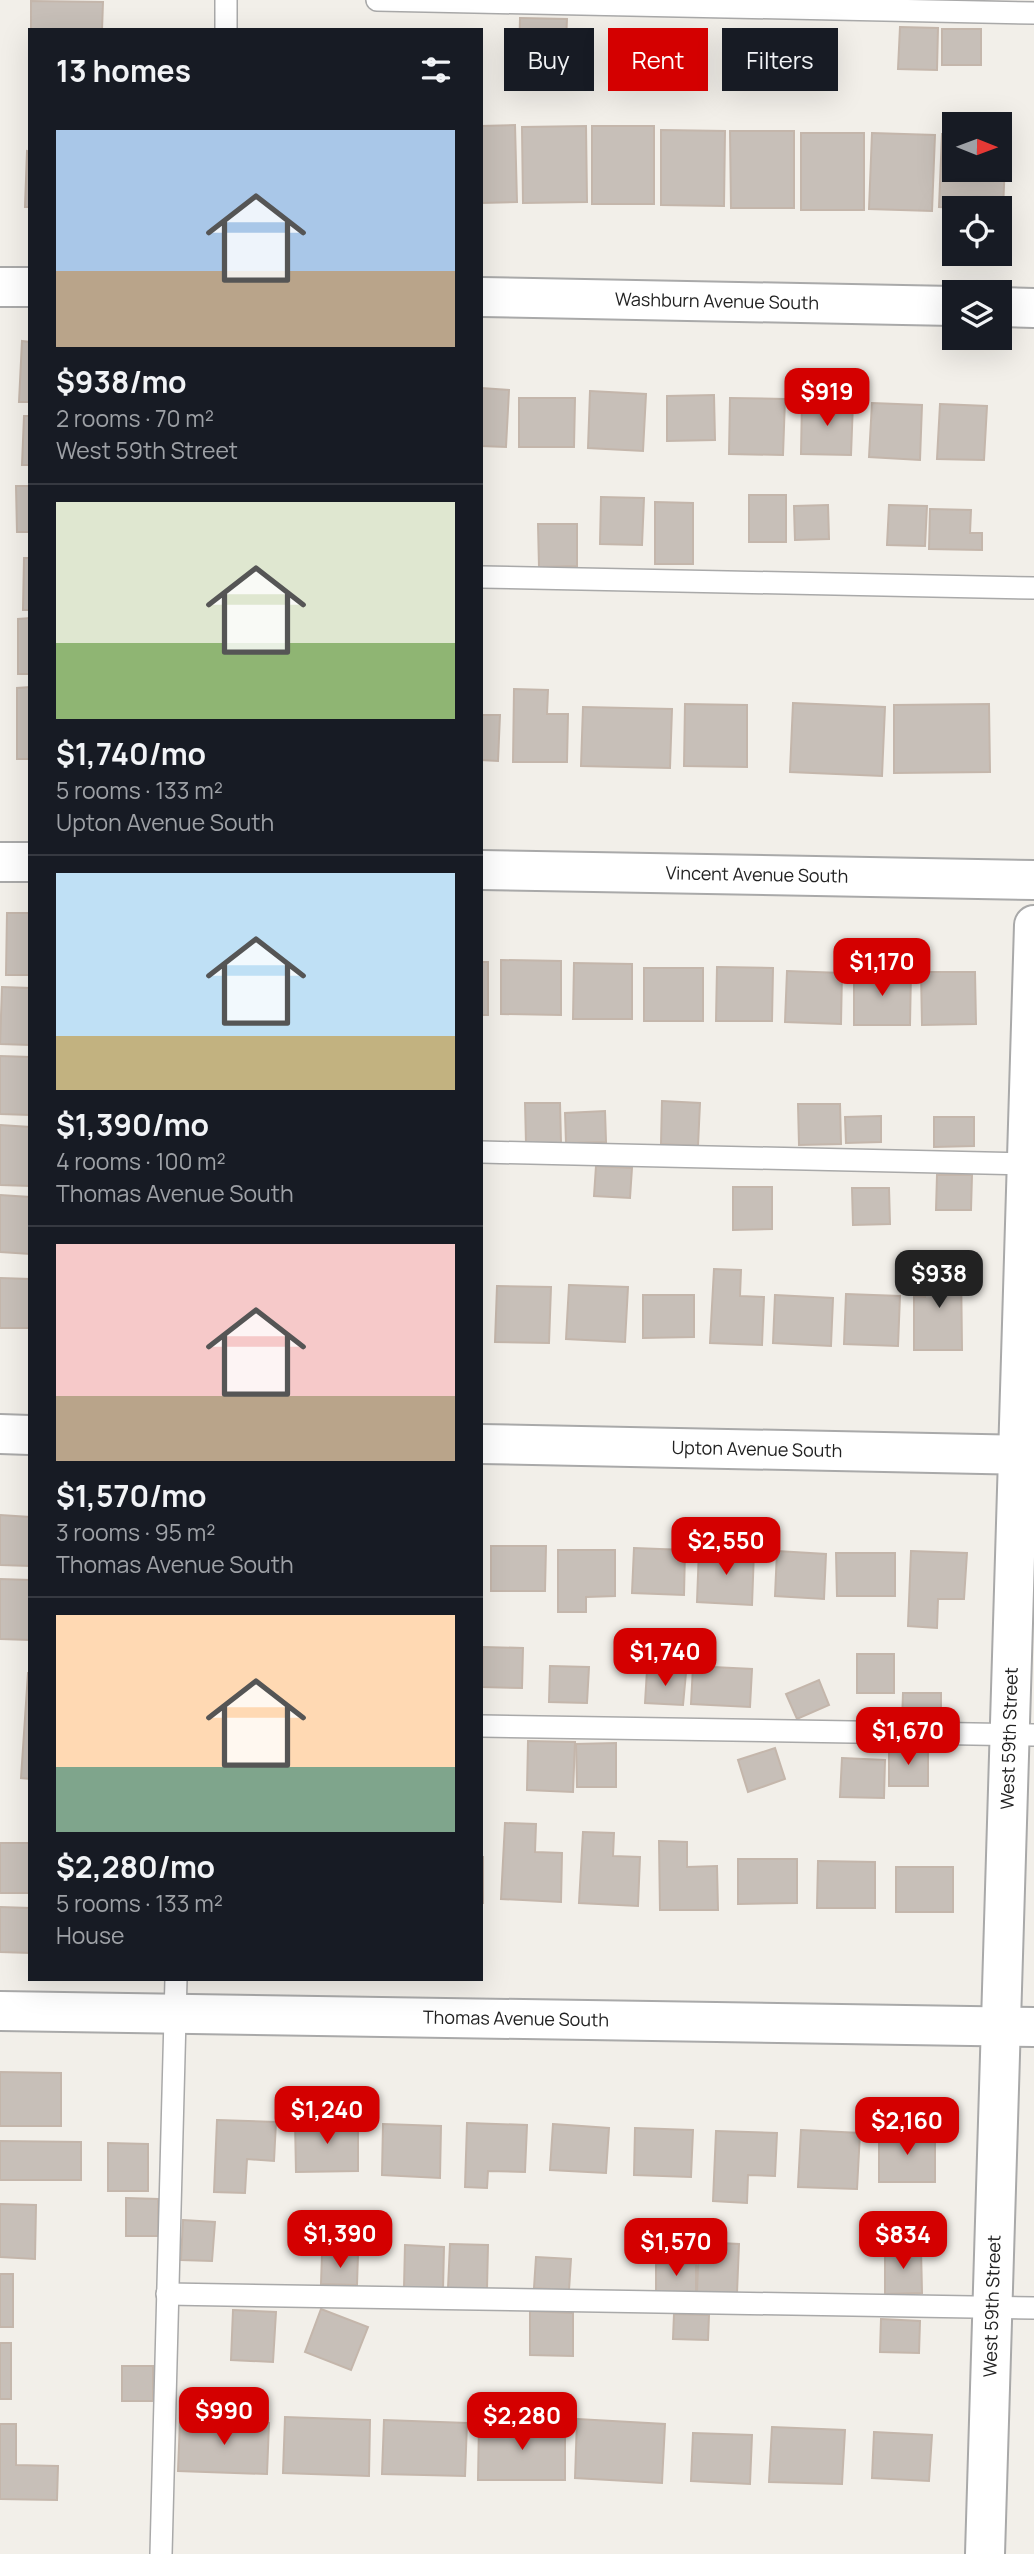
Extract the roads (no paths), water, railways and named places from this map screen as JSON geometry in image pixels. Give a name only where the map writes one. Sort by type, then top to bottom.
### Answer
[{"type":"street","points":[[0,287],[28,287]]},
{"type":"street","name":"Washburn Avenue South","points":[[483,297],[942,306]]},
{"type":"street","points":[[1012,307],[1034,308]]},
{"type":"street","points":[[0,862],[28,862]]},
{"type":"street","name":"Vincent Avenue South","points":[[483,870],[1034,880]]},
{"type":"street","name":"West 59th Street","points":[[985,2554],[994,2307],[1019,2027],[1034,925]]},
{"type":"street","points":[[0,1434],[28,1435]]},
{"type":"street","name":"Upton Avenue South","points":[[483,1444],[1026,1455]]},
{"type":"street","name":"Thomas Avenue South","points":[[0,2011],[175,1996],[1019,2027]]},
{"type":"lane","points":[[226,0],[226,28]]},
{"type":"lane","points":[[377,0],[1034,13]]},
{"type":"lane","points":[[483,578],[1034,588]]},
{"type":"lane","points":[[483,1152],[1030,1164]]},
{"type":"lane","points":[[483,1726],[1023,1735]]},
{"type":"lane","points":[[161,2554],[175,1996]]},
{"type":"lane","points":[[167,2294],[1034,2308]]}]
